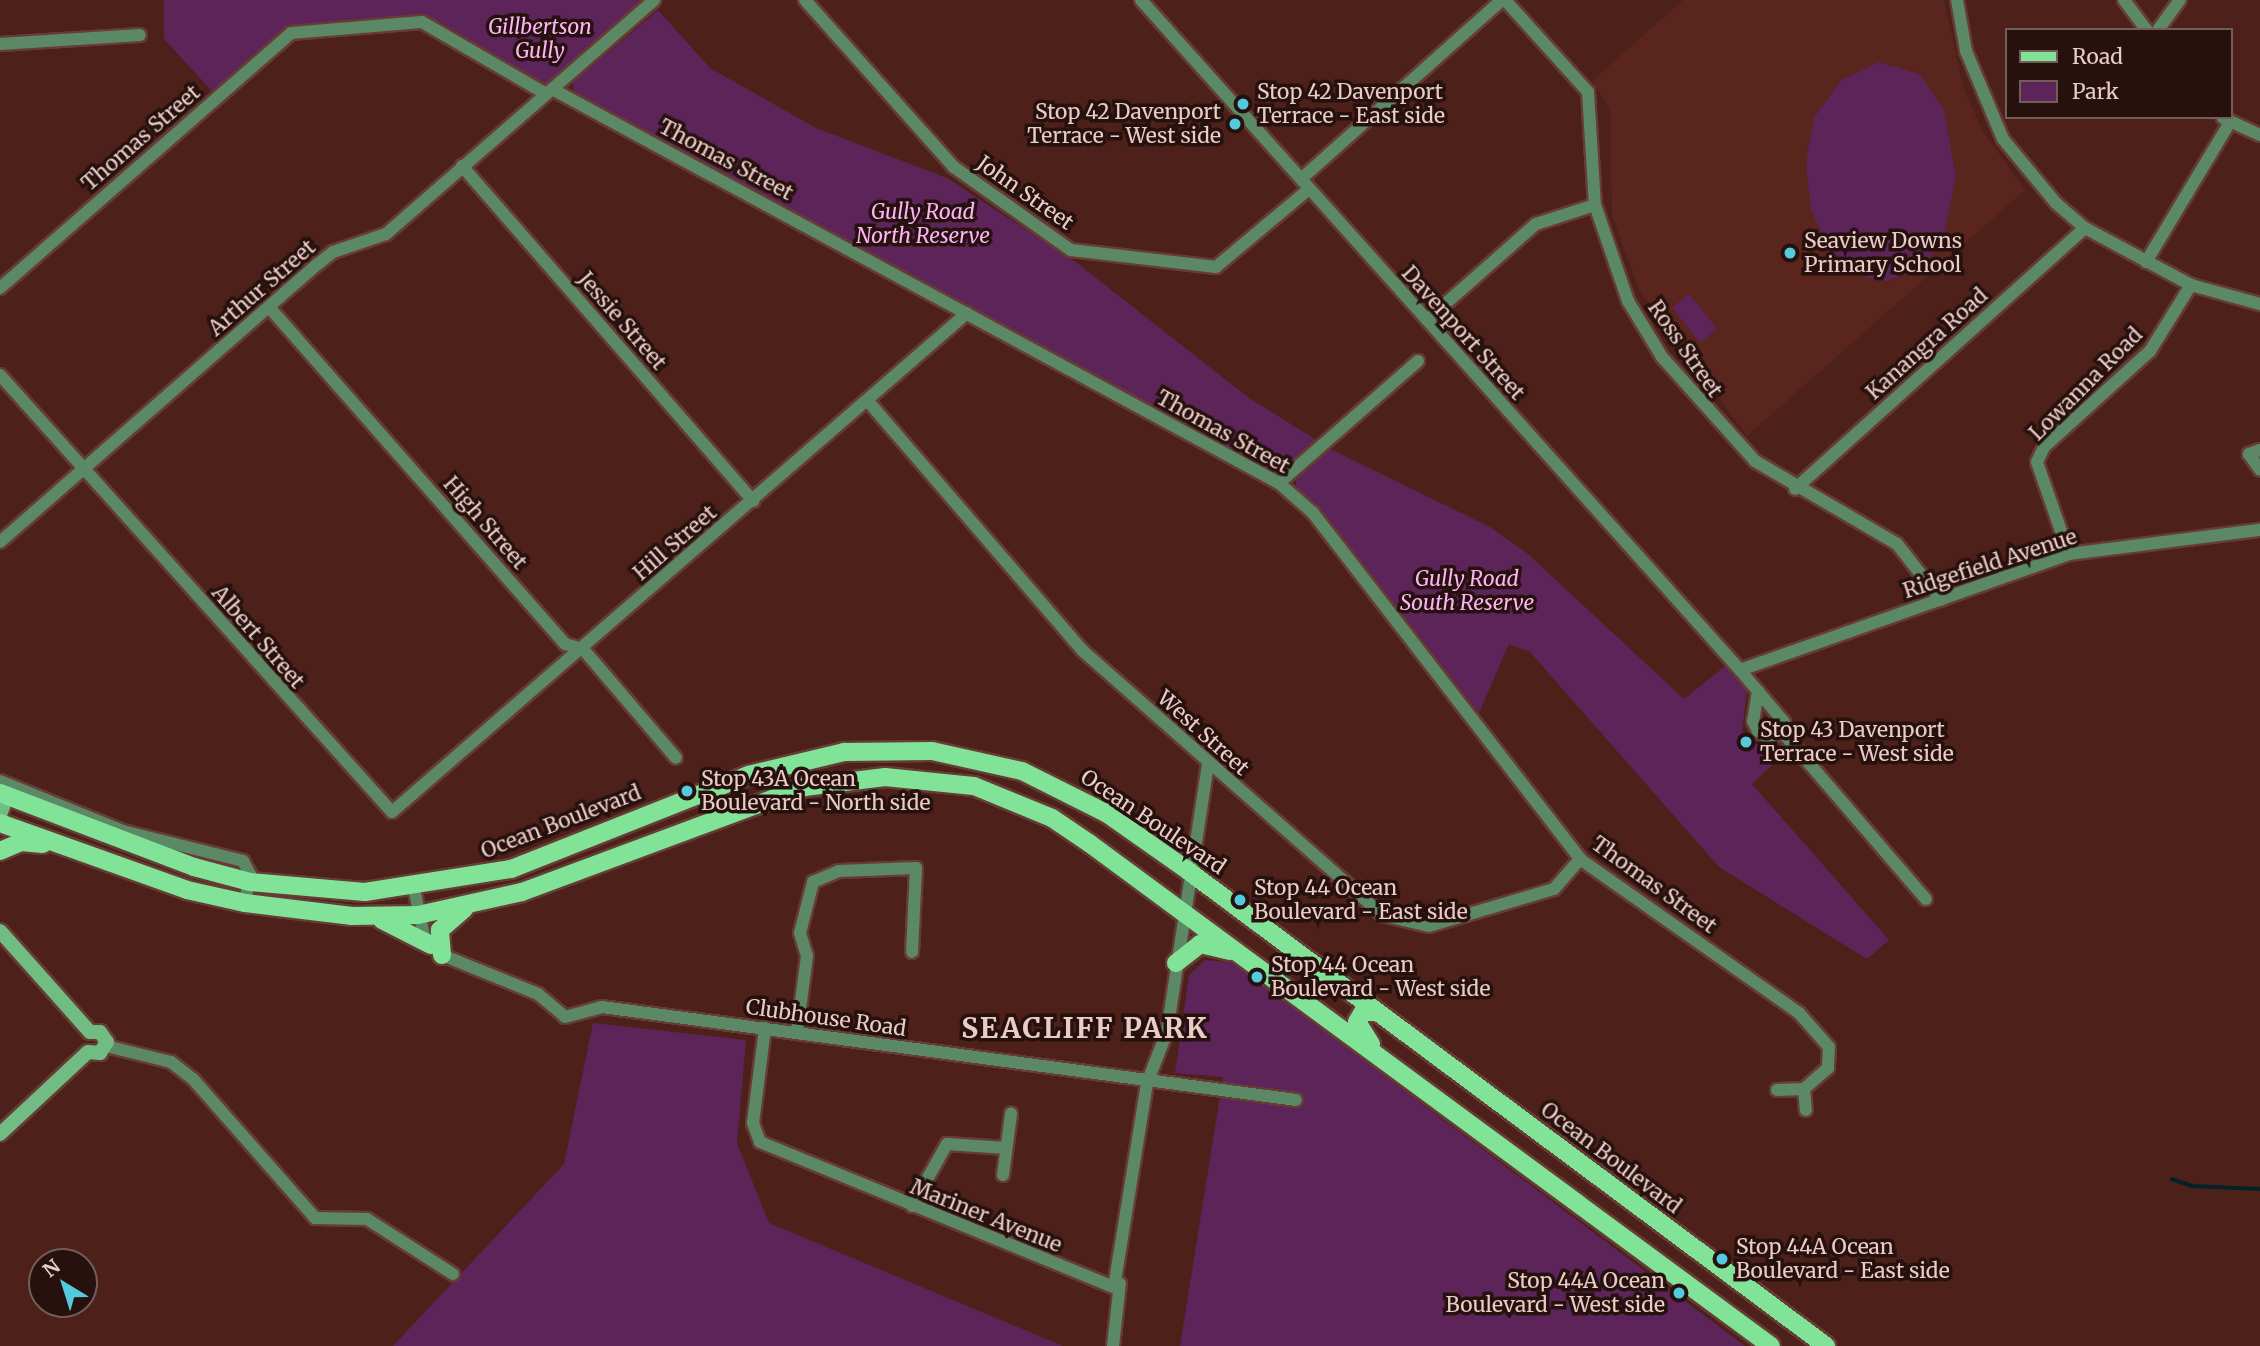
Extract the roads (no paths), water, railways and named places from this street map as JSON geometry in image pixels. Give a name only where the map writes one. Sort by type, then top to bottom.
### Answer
[{"type":"main road","name":"Ocean Boulevard","points":[[2,790],[250,882],[365,892],[414,888],[511,869],[748,775],[844,751],[932,751],[1022,771],[1106,813],[1187,870],[1826,1346]]},
{"type":"main road","points":[[0,823],[187,890],[245,903],[365,916],[418,915],[472,903],[575,873],[757,801],[844,779],[885,777],[974,786],[1009,798],[1052,818],[1184,911],[1770,1346]]},
{"type":"main road","points":[[0,851],[20,842],[64,846]]},
{"type":"main road","points":[[365,916],[404,927],[437,950],[440,930],[472,903]]},
{"type":"main road","points":[[1176,963],[1200,944],[1211,944],[1261,968]]},
{"type":"main road","points":[[1375,1012],[1363,1012],[1357,1022],[1394,1066]]},
{"type":"street","name":"Arthur Street","points":[[0,542],[333,252],[386,234],[654,0]]},
{"type":"street","name":"John Street","points":[[804,0],[954,167],[1072,250],[1216,267],[1504,0]]},
{"type":"street","name":"Davenport Street","points":[[1141,0],[1740,670],[1784,722],[1783,733],[1926,898]]},
{"type":"street","name":"Ross Street","points":[[1504,0],[1588,92],[1595,205],[1628,301],[1662,358],[1709,417],[1795,489],[1896,544],[1941,600]]},
{"type":"street","points":[[1957,0],[1966,51],[2003,139],[2085,228],[2191,285],[2260,304]]},
{"type":"street","points":[[2124,0],[2145,28]]},
{"type":"street","points":[[2159,28],[2180,0]]},
{"type":"street","name":"Thomas Street","points":[[0,288],[291,33],[422,22],[1279,483],[1312,513],[1580,859],[1799,1013],[1829,1047],[1828,1068],[1804,1089]]},
{"type":"street","points":[[0,44],[140,35]]},
{"type":"street","points":[[2146,262],[2226,120],[2260,135]]},
{"type":"street","name":"Jessie Street","points":[[462,166],[753,501]]},
{"type":"street","points":[[1427,320],[1536,225],[1595,205]]},
{"type":"street","name":"Kanangra Road","points":[[1795,489],[2085,228]]},
{"type":"street","name":"Lowanna Road","points":[[2069,554],[2036,462],[2044,447],[2150,351],[2191,285]]},
{"type":"street","name":"High Street","points":[[269,307],[565,644],[583,649],[676,758]]},
{"type":"street","name":"Hill Street","points":[[408,802],[967,313]]},
{"type":"street","points":[[1279,483],[1418,361]]},
{"type":"street","points":[[0,375],[84,469]]},
{"type":"street","name":"West Street","points":[[867,400],[1083,651],[1208,764],[1400,924],[1429,926],[1554,889],[1580,859]]},
{"type":"street","points":[[2260,450],[2249,454],[2260,470]]},
{"type":"street","name":"Albert Street","points":[[84,469],[383,807],[392,812],[408,802]]},
{"type":"street","name":"Ridgefield Avenue","points":[[1740,670],[2069,554],[2260,530]]},
{"type":"street","points":[[1758,691],[1753,721],[1758,732],[1767,737],[1783,733]]},
{"type":"street","points":[[1113,1346],[1147,1083],[1167,1031],[1187,870],[1208,764]]},
{"type":"street","points":[[0,815],[2,790]]},
{"type":"street","points":[[796,1032],[807,956],[800,933],[813,882],[839,870],[916,868],[912,952]]},
{"type":"street","points":[[245,903],[250,882]]},
{"type":"street","points":[[414,888],[418,915],[437,950]]},
{"type":"street","points":[[0,931],[90,1032],[104,1034],[106,1046]]},
{"type":"street","name":"Clubhouse Road","points":[[437,950],[538,993],[565,1017],[602,1007],[1147,1083],[1296,1100]]},
{"type":"street","name":"Mariner Avenue","points":[[765,1028],[755,1137],[1100,1284],[1120,1283]]},
{"type":"street","points":[[88,1052],[83,1044],[90,1032]]},
{"type":"street","points":[[0,1134],[88,1052],[106,1046],[171,1062],[193,1079],[315,1218],[367,1219],[453,1274]]},
{"type":"street","points":[[1777,1090],[1804,1089],[1806,1111]]},
{"type":"street","points":[[1003,1175],[1011,1114]]},
{"type":"street","points":[[912,1206],[947,1144],[1006,1148]]},
{"type":"waterway","points":[[2172,1179],[2192,1186],[2260,1189]]},
{"type":"place","name":"Stop 42 Davenport Terrace - East side","points":[[1243,104]]},
{"type":"place","name":"Stop 42 Davenport Terrace - West side","points":[[1235,124]]},
{"type":"place","name":"Seaview Downs Primary School","points":[[1790,253]]},
{"type":"place","name":"Stop 43 Davenport Terrace - West side","points":[[1746,742]]},
{"type":"place","name":"Stop 43A Ocean Boulevard - North side","points":[[687,791]]},
{"type":"place","name":"Stop 44 Ocean Boulevard - East side","points":[[1240,900]]},
{"type":"place","name":"Stop 44 Ocean Boulevard - West side","points":[[1257,977]]},
{"type":"place","name":"Stop 44A Ocean Boulevard - East side","points":[[1722,1259]]},
{"type":"place","name":"Stop 44A Ocean Boulevard - West side","points":[[1679,1293]]},
{"type":"district","name":"SEACLIFF PARK","points":[[1085,1028]]},
{"type":"park label","name":"Gillbertson Gully","points":[[540,39]]},
{"type":"park label","name":"Gully Road North Reserve","points":[[923,224]]},
{"type":"park label","name":"Gully Road South Reserve","points":[[1467,591]]}]
